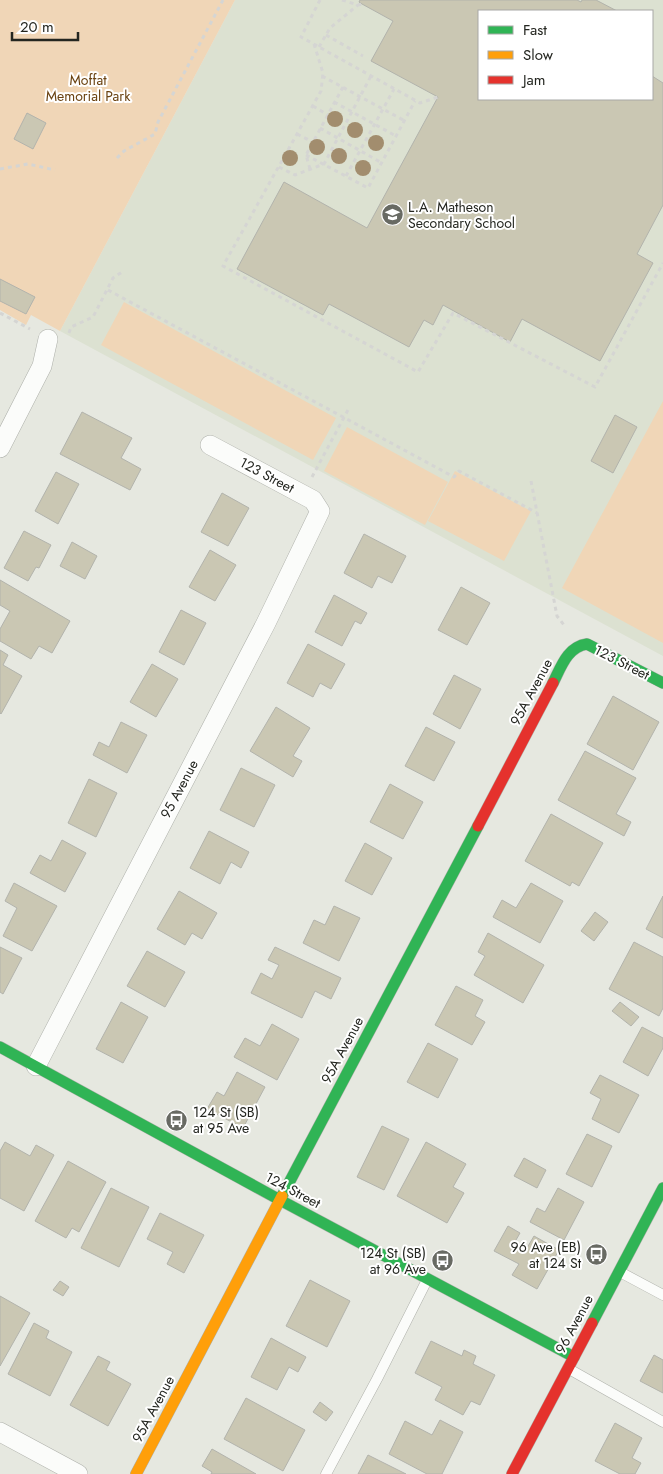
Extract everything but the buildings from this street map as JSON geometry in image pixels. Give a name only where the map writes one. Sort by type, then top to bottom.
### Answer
[{"type":"street","points":[[0,448],[42,366],[42,336]]},
{"type":"street","name":"123 Street","points":[[210,445],[313,500],[320,511]]},
{"type":"street","name":"95 Avenue","points":[[36,1066],[266,623],[320,511]]},
{"type":"street","name":"123 Street","points":[[580,645],[587,644],[597,648],[663,683]]},
{"type":"street","name":"95A Avenue","points":[[136,1474],[567,656],[580,645]]},
{"type":"street","name":"124 Street","points":[[0,1047],[280,1200],[574,1357]]},
{"type":"street","name":"96 Avenue","points":[[512,1474],[663,1188]]},
{"type":"street","points":[[0,1432],[78,1474]]},
{"type":"lane","points":[[619,1271],[663,1296]]},
{"type":"lane","points":[[326,1474],[428,1278]]},
{"type":"lane","points":[[568,1368],[663,1422]]},
{"type":"path","points":[[117,158],[124,151],[155,134],[158,122],[223,0]]},
{"type":"path","points":[[320,0],[301,37],[420,104],[438,97]]},
{"type":"path","points":[[319,47],[330,28],[360,5],[342,0]]},
{"type":"path","points":[[326,34],[363,56]]},
{"type":"path","points":[[314,44],[323,73],[321,91],[223,266],[418,372],[453,313],[595,387],[663,263]]},
{"type":"path","points":[[322,76],[404,121]]},
{"type":"path","points":[[279,166],[295,174],[324,164],[371,76]]},
{"type":"path","points":[[310,169],[306,154],[343,87]]},
{"type":"path","points":[[346,176],[394,88]]},
{"type":"path","points":[[306,154],[368,188],[415,101]]},
{"type":"path","points":[[334,102],[396,136]]},
{"type":"path","points":[[313,106],[328,115]]},
{"type":"path","points":[[320,128],[382,163]]},
{"type":"path","points":[[297,134],[313,142]]},
{"type":"path","points":[[0,169],[28,164],[55,170]]},
{"type":"path","points":[[69,333],[71,327],[93,317],[113,278],[122,272]]},
{"type":"path","points":[[108,290],[454,477],[459,470],[538,513]]},
{"type":"path","points":[[0,313],[42,336]]},
{"type":"path","points":[[311,480],[349,408]]},
{"type":"path","points":[[532,481],[557,616],[564,625]]},
{"type":"shaded area","name":"L.A. Matheson Secondary School","points":[[235,0],[663,0],[663,656],[60,331]]},
{"type":"green space","name":"Moffat Memorial Park","points":[[0,0],[235,0],[60,331],[31,315],[26,325],[0,310]]},
{"type":"green space","points":[[124,302],[336,418],[313,460],[101,345]]},
{"type":"green space","points":[[663,401],[663,643],[562,588]]},
{"type":"green space","points":[[347,427],[448,482],[425,525],[324,471]]},
{"type":"green space","points":[[455,471],[531,511],[504,561],[428,521]]},
{"type":"traffic: fast","points":[[553,683],[562,664],[570,653],[574,649],[587,644],[663,683]]},
{"type":"traffic: fast","points":[[282,1196],[478,826]]},
{"type":"traffic: fast","points":[[0,1047],[280,1200],[574,1357]]},
{"type":"traffic: fast","points":[[592,1323],[663,1188]]},
{"type":"traffic: slow","points":[[136,1474],[282,1196]]},
{"type":"traffic: jam","points":[[478,826],[553,683]]},
{"type":"traffic: jam","points":[[512,1474],[592,1323]]},
{"type":"place","name":"L.A. Matheson Secondary School","points":[[392,215]]},
{"type":"place","name":"124 St (SB) at 95 Ave","points":[[177,1120]]},
{"type":"place","name":"96 Ave (EB) at 124 St","points":[[597,1255]]},
{"type":"place","name":"124 St (SB) at 96 Ave","points":[[442,1261]]}]
